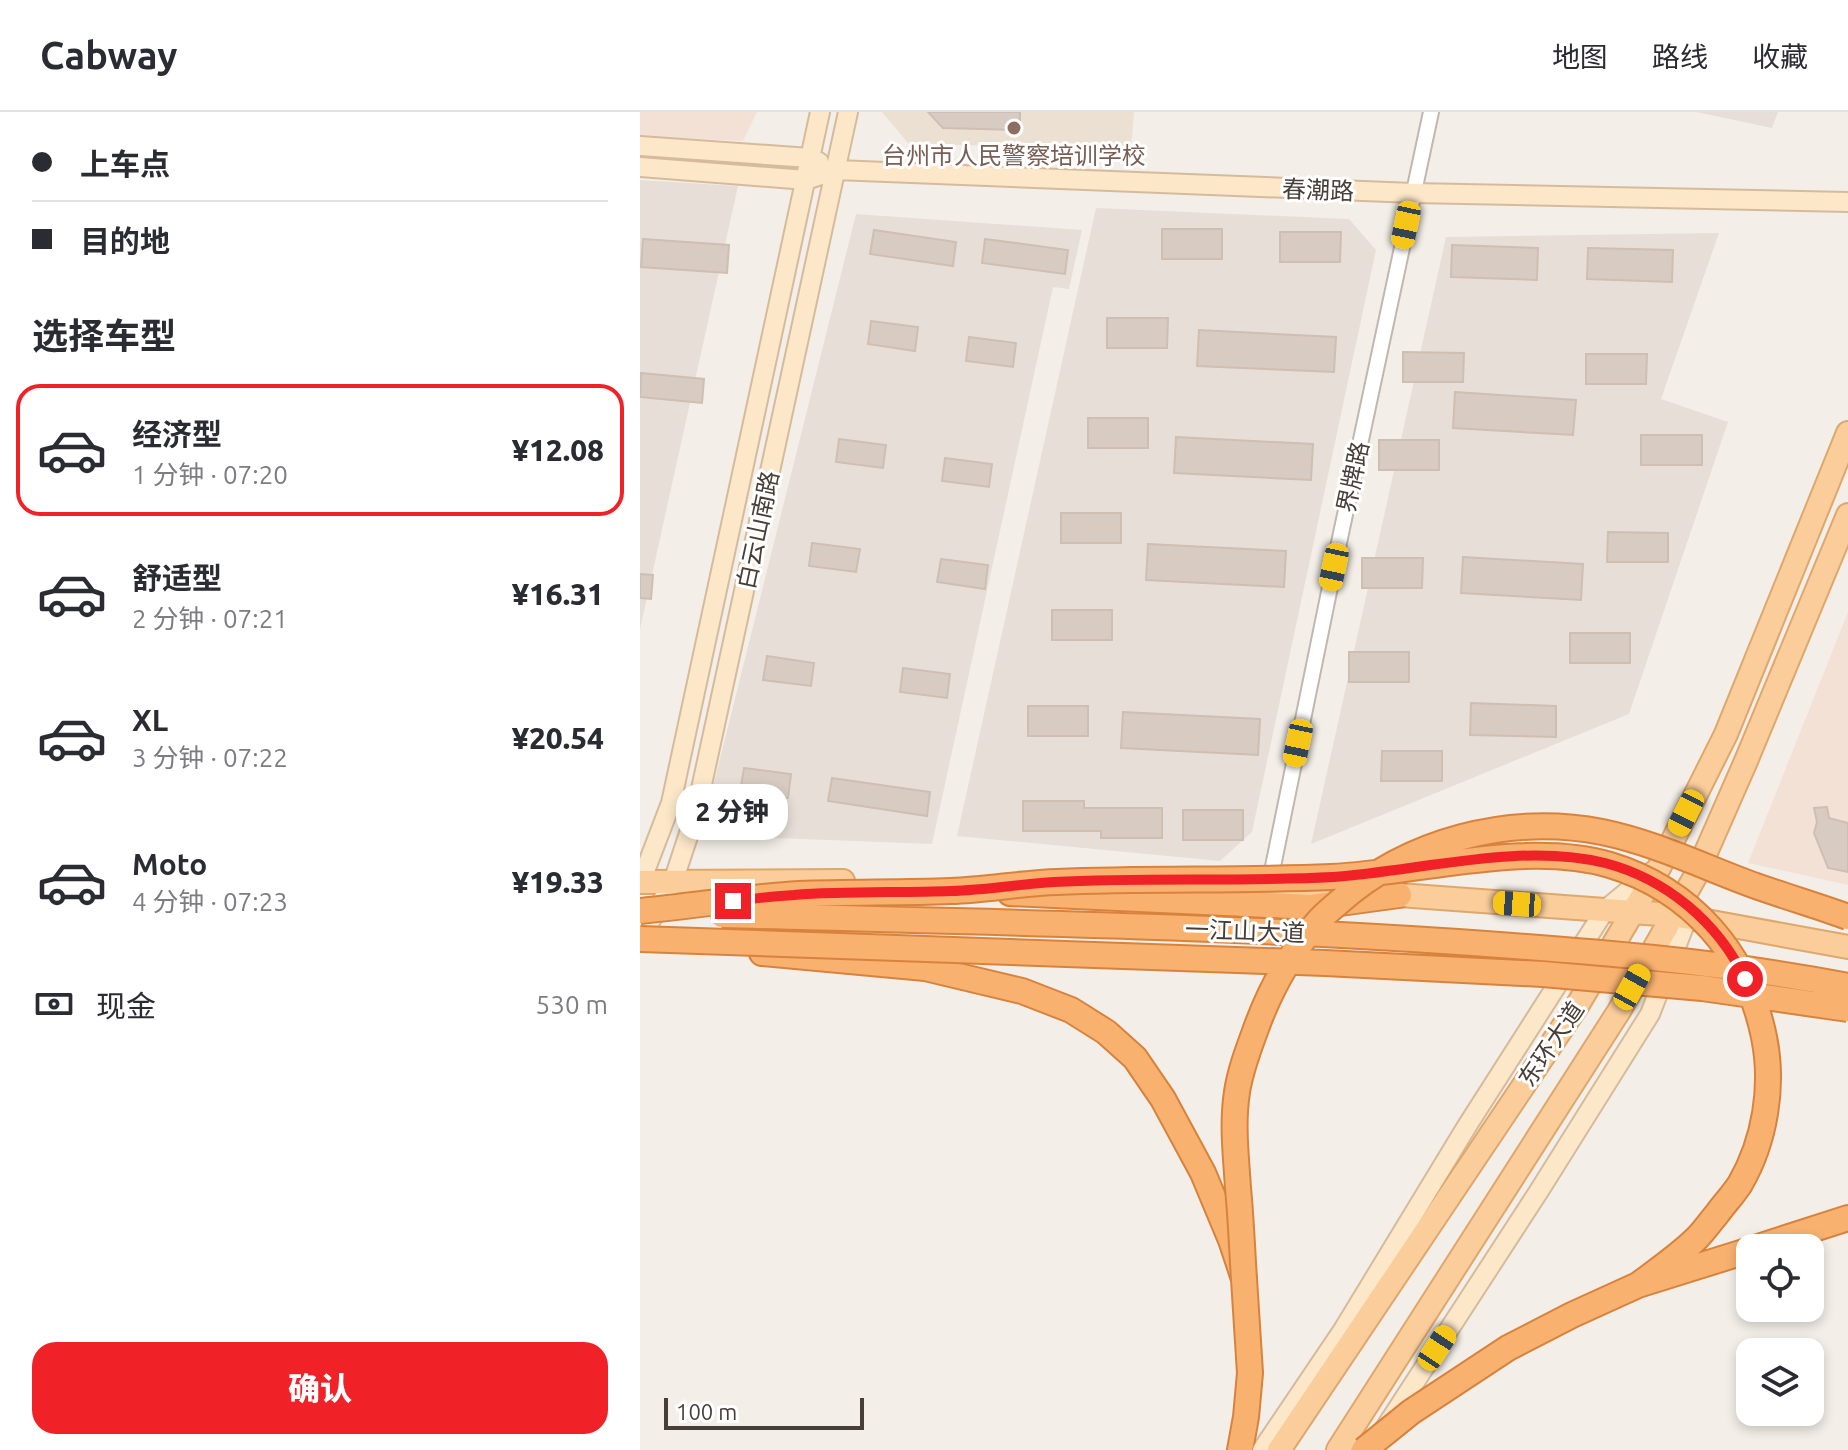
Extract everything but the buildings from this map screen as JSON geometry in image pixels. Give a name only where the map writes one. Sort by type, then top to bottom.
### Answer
[{"type":"highway","points":[[1240,1450],[1250,1373],[1234,1140],[1237,1092],[1244,1061],[1268,996],[1317,922],[1347,895],[1410,856],[1455,839],[1503,829],[1540,826],[1603,832],[1848,917]]},
{"type":"highway","points":[[955,891],[1053,882],[1334,877],[1522,857],[1592,861],[1623,869],[1662,888],[1703,919],[1737,962],[1761,1019],[1768,1084],[1756,1150],[1738,1187],[1697,1237],[1638,1285]]},
{"type":"highway","points":[[640,912],[795,894],[955,891],[1311,907],[1399,895]]},
{"type":"highway","name":"一江山大道","points":[[640,912],[1331,933],[1544,948],[1704,964],[1848,986]]},
{"type":"highway","name":"一江山大道","points":[[640,941],[1325,963],[1543,974],[1702,988],[1848,1009]]},
{"type":"highway","points":[[640,941],[925,968],[1022,991],[1071,1010],[1106,1032],[1135,1058],[1163,1099],[1203,1173],[1244,1279]]},
{"type":"highway","points":[[1798,1234],[1848,1218]]},
{"type":"highway","points":[[1368,1450],[1411,1412],[1508,1348],[1638,1285],[1736,1254]]},
{"type":"main road","name":"白云山南路","points":[[640,882],[671,803],[820,112]]},
{"type":"main road","name":"白云山南路","points":[[640,941],[673,882],[696,812],[848,112]]},
{"type":"main road","name":"春潮路","points":[[640,146],[810,158],[836,170]]},
{"type":"main road","name":"春潮路","points":[[640,167],[806,180],[836,170],[1413,193],[1848,202]]},
{"type":"main road","name":"东环大道","points":[[1279,1450],[1577,1006],[1660,866],[1726,734],[1848,433]]},
{"type":"main road","name":"东环大道","points":[[1338,1450],[1681,916],[1848,515]]},
{"type":"main road","points":[[1262,1450],[1343,1330],[1467,1126],[1605,910],[1660,866]]},
{"type":"main road","points":[[640,882],[939,881],[1399,895],[1681,916],[1848,947]]},
{"type":"main road","points":[[1368,1450],[1531,1204],[1650,1014],[1681,916]]},
{"type":"main road","points":[[1368,1450],[1384,1380]]},
{"type":"street","name":"界牌路","points":[[1268,890],[1431,112]]},
{"type":"shaded area","points":[[640,112],[757,112],[743,141],[640,136]]},
{"type":"shaded area","name":"台州市人民警察培训学校","points":[[882,112],[1134,112],[1131,148],[909,144]]},
{"type":"shaded area","points":[[1696,112],[1778,112],[1772,128]]},
{"type":"shaded area","points":[[640,180],[738,186],[640,629]]},
{"type":"shaded area","points":[[1096,208],[1349,219],[1376,250],[1252,832],[1220,861],[957,836]]},
{"type":"shaded area","points":[[856,214],[1082,230],[1069,289],[1053,287],[932,844],[701,835]]},
{"type":"shaded area","points":[[1719,233],[1661,399],[1728,422],[1629,714],[1311,844],[1446,237]]},
{"type":"shaded area","points":[[1848,612],[1848,885],[1748,863]]},
{"type":"place","name":"台州市人民警察培训学校","points":[[1014,128]]},
{"type":"route","points":[[733,901],[795,894],[955,891],[1053,882],[1334,877],[1498,858],[1571,858],[1623,869],[1685,903],[1718,935],[1745,979]]}]
